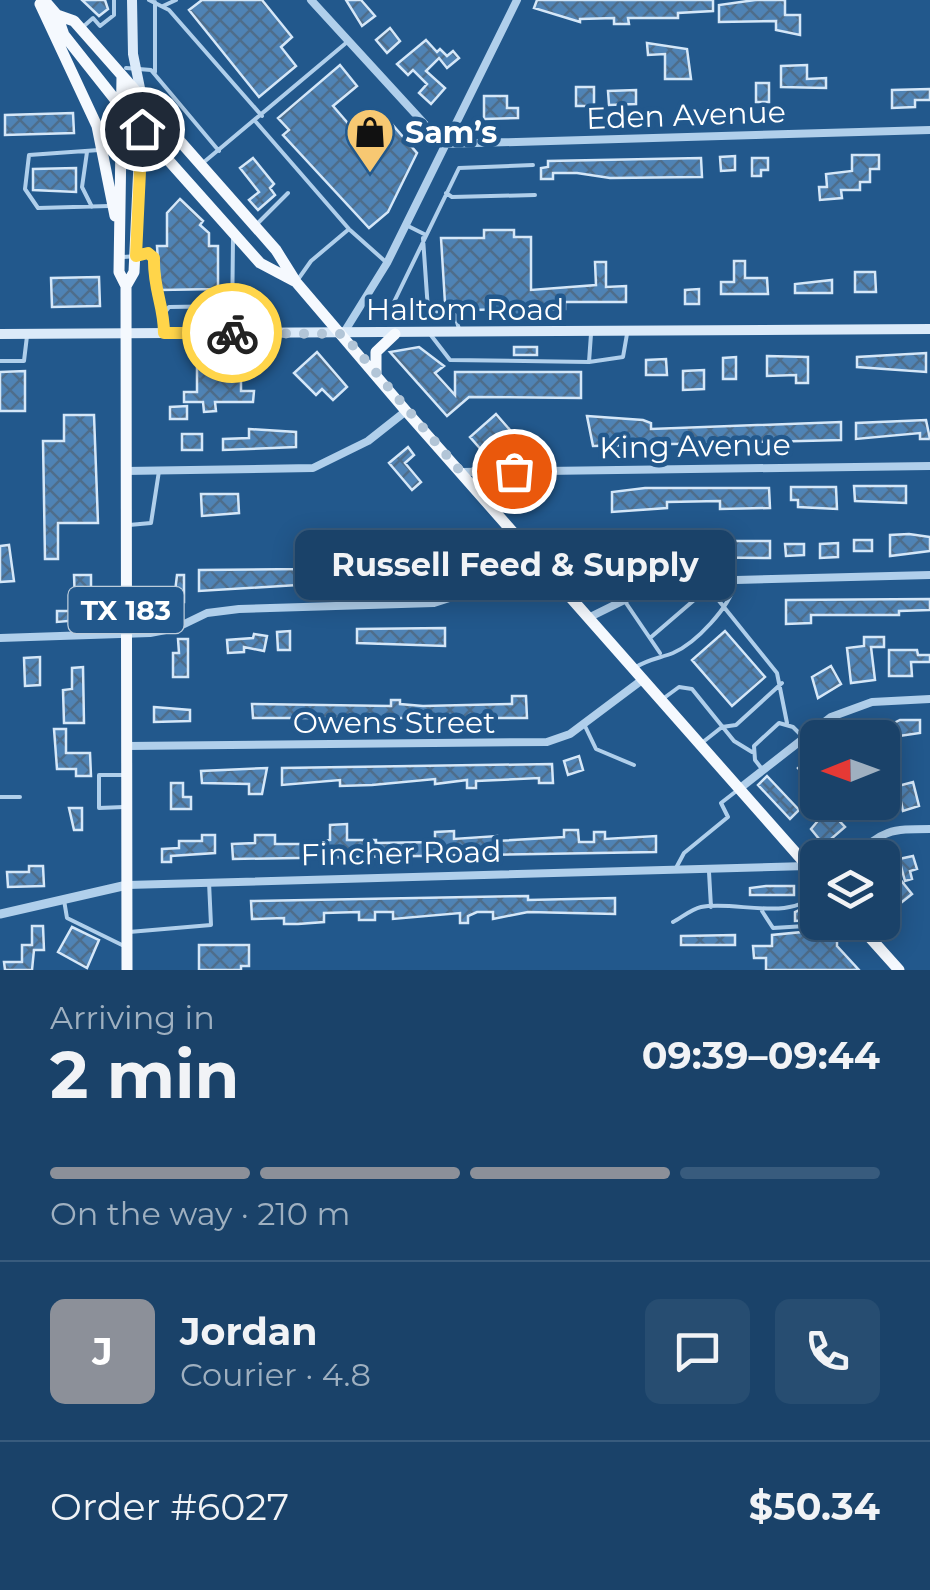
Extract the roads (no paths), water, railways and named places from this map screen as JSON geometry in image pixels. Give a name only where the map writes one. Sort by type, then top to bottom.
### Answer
[{"type":"main road","points":[[41,0],[57,16],[64,35],[121,107],[260,263],[296,282]]},
{"type":"main road","points":[[41,0],[84,91],[103,149],[119,257]]},
{"type":"main road","name":"TX 183","points":[[126,286],[118,272],[121,107],[133,54],[132,0]]},
{"type":"main road","points":[[57,16],[74,20],[128,70],[142,99],[254,226],[296,282],[800,858]]},
{"type":"main road","name":"TX 183","points":[[127,970],[124,333],[126,286],[134,272],[136,256],[142,99]]},
{"type":"main road","points":[[139,174],[147,154],[163,153]]},
{"type":"main road","points":[[121,188],[138,189]]},
{"type":"main road","name":"Haltom Road","points":[[0,334],[627,334],[930,329]]},
{"type":"main road","points":[[376,375],[376,352],[395,334]]},
{"type":"main road","points":[[872,940],[899,970]]},
{"type":"street","points":[[311,0],[444,144]]},
{"type":"street","points":[[343,334],[388,263],[517,0]]},
{"type":"street","name":"Eden Avenue","points":[[444,144],[930,130]]},
{"type":"street","points":[[125,471],[313,468],[368,441],[406,411]]},
{"type":"street","name":"King Avenue","points":[[461,472],[930,466]]},
{"type":"street","points":[[0,638],[158,632],[207,613],[239,608],[411,607],[451,600],[468,592],[524,545]]},
{"type":"street","points":[[588,618],[661,582],[705,584],[735,579],[930,575]]},
{"type":"street","name":"Owens Street","points":[[127,746],[524,744],[558,738],[584,724],[642,680]]},
{"type":"street","points":[[830,720],[855,706],[930,698]]},
{"type":"street","points":[[738,790],[800,738]]},
{"type":"street","points":[[873,840],[891,830],[930,829]]},
{"type":"street","name":"Fincher Road","points":[[0,914],[127,885],[800,866]]},
{"type":"lane","points":[[81,29],[93,18],[100,26],[114,15],[114,0]]},
{"type":"lane","points":[[163,6],[176,0]]},
{"type":"lane","points":[[219,151],[156,74],[152,1],[163,6],[262,116]]},
{"type":"lane","points":[[200,165],[348,42]]},
{"type":"lane","points":[[128,70],[156,74]]},
{"type":"lane","points":[[256,122],[349,230],[388,263]]},
{"type":"lane","points":[[103,149],[29,155],[25,189],[38,208],[114,206]]},
{"type":"lane","points":[[87,152],[82,187],[92,207]]},
{"type":"lane","points":[[458,334],[455,316],[428,310],[399,311],[392,304],[423,236],[462,166],[533,165]]},
{"type":"lane","points":[[446,193],[452,197],[535,195]]},
{"type":"lane","points":[[254,226],[288,194]]},
{"type":"lane","points":[[406,225],[423,236]]},
{"type":"lane","points":[[296,282],[311,261],[349,230]]},
{"type":"lane","points":[[232,232],[232,333]]},
{"type":"lane","points":[[423,236],[428,310]]},
{"type":"lane","points":[[119,257],[148,253],[154,258],[153,287],[165,311],[164,333]]},
{"type":"lane","points":[[165,311],[232,306]]},
{"type":"lane","points":[[0,362],[24,361],[27,334]]},
{"type":"lane","points":[[430,334],[450,360],[589,362],[623,357],[627,334]]},
{"type":"lane","points":[[589,362],[591,334]]},
{"type":"lane","points":[[126,525],[151,523],[158,471]]},
{"type":"lane","points":[[632,669],[672,654],[688,642],[724,608],[732,597],[735,579]]},
{"type":"lane","points":[[650,638],[705,584],[782,684],[787,723]]},
{"type":"lane","points":[[126,590],[158,590],[158,632]]},
{"type":"lane","points":[[623,599],[661,655]]},
{"type":"lane","points":[[699,745],[722,727],[736,725],[782,684]]},
{"type":"lane","points":[[660,701],[679,687],[692,689],[722,727],[752,752],[762,770]]},
{"type":"lane","points":[[752,752],[779,723],[787,723],[800,734]]},
{"type":"lane","points":[[584,724],[596,748],[634,766]]},
{"type":"lane","points":[[127,775],[99,775],[99,808],[127,807]]},
{"type":"lane","points":[[673,872],[684,853],[728,817],[722,804],[738,790]]},
{"type":"lane","points":[[0,797],[20,797]]},
{"type":"lane","points":[[709,870],[711,907]]},
{"type":"lane","points":[[64,899],[67,918],[127,939],[211,925],[209,882]]},
{"type":"lane","points":[[673,922],[698,908],[760,909],[800,902]]},
{"type":"lane","points":[[760,909],[773,928],[800,925]]},
{"type":"place","name":"Sam’s","points":[[370,174]]},
{"type":"place","name":"Russell Feed & Supply","points":[[514,471]]}]
